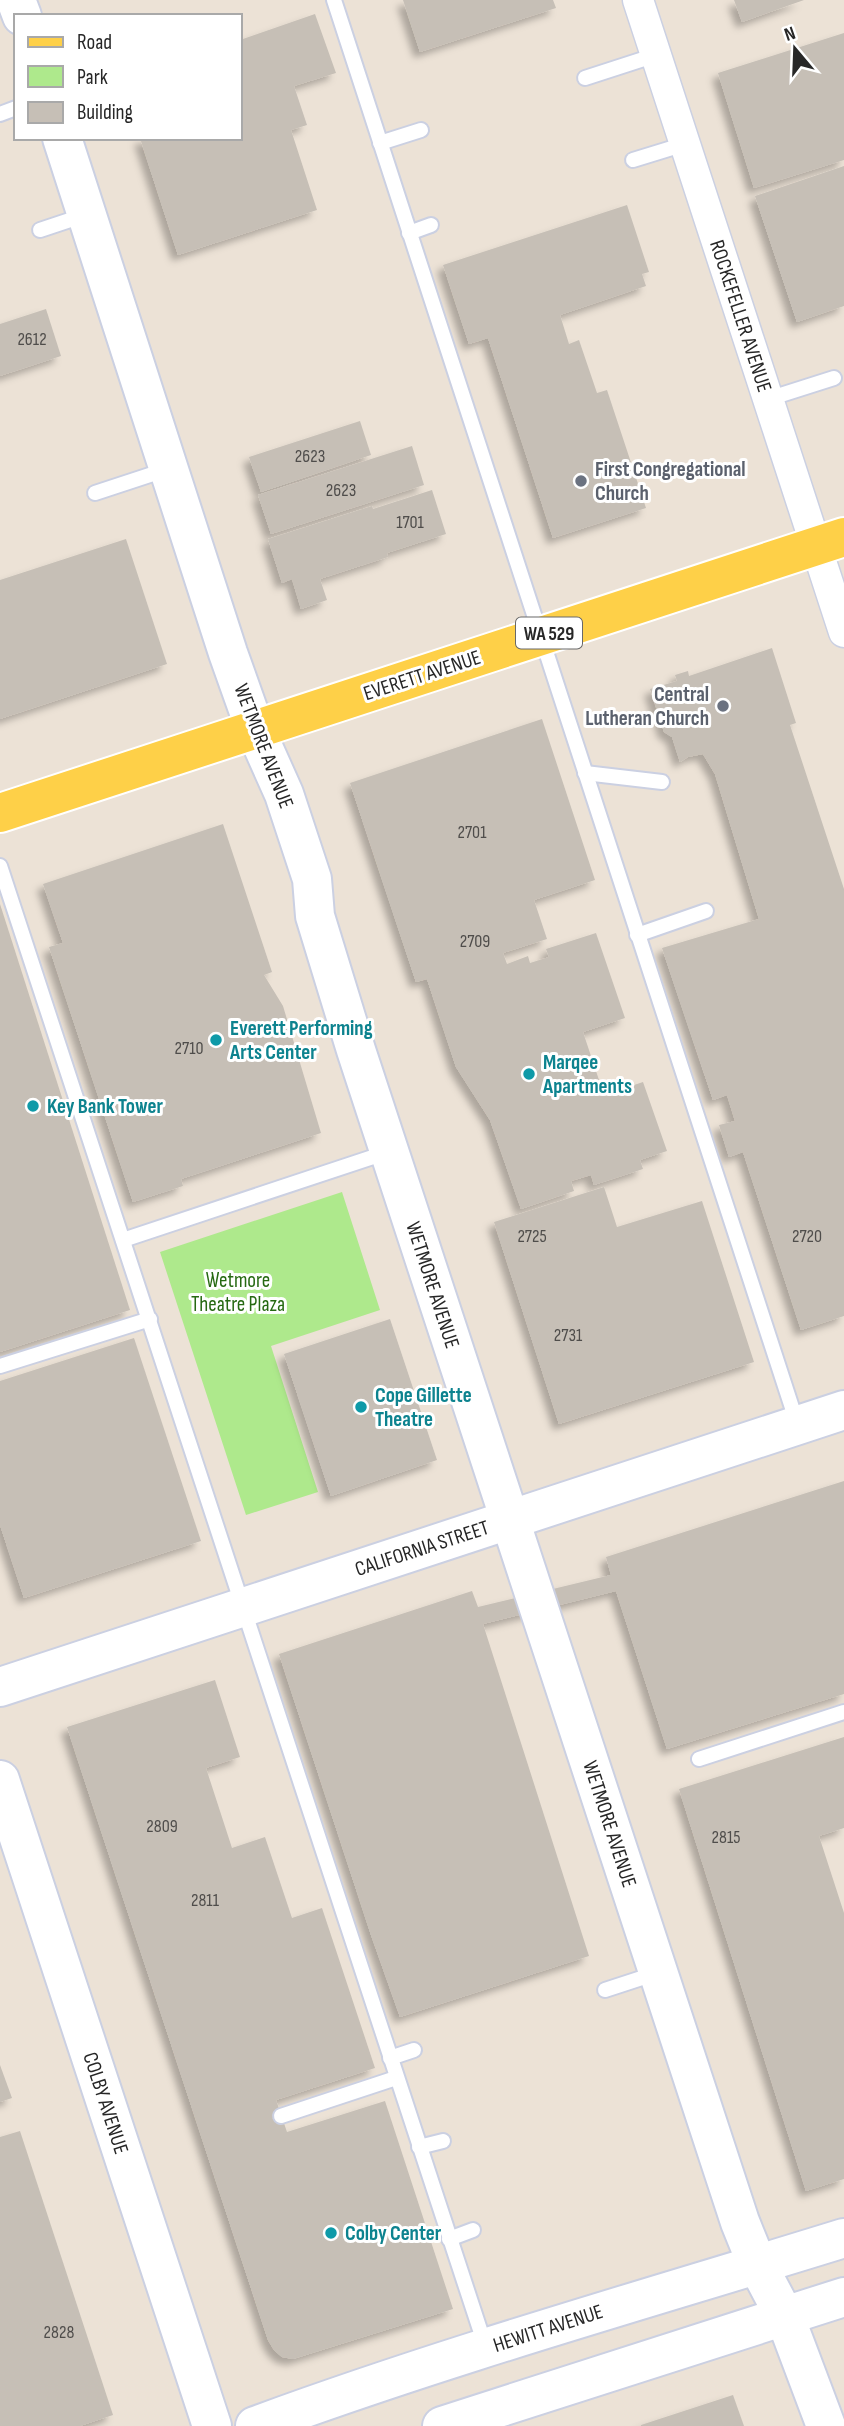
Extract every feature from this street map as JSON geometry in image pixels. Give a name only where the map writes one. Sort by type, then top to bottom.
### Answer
[{"type":"main road","name":"EVERETT AVENUE","points":[[0,813],[830,541]]},
{"type":"street","name":"ROCKEFELLER AVENUE","points":[[638,0],[768,399],[830,541],[844,632]]},
{"type":"street","name":"WETMORE AVENUE","points":[[63,140],[255,729],[284,794],[312,879],[316,916],[390,1152],[740,2222],[757,2264],[785,2317],[826,2426]]},
{"type":"street","name":"CALIFORNIA STREET","points":[[0,1687],[844,1410]]},
{"type":"street","name":"COLBY AVENUE","points":[[0,1780],[212,2426]]},
{"type":"street","name":"HEWITT AVENUE","points":[[255,2426],[486,2348],[844,2238]]},
{"type":"street","points":[[442,2426],[844,2297]]},
{"type":"lane","points":[[334,0],[798,1425]]},
{"type":"lane","points":[[585,78],[656,55]]},
{"type":"lane","points":[[380,143],[421,130]]},
{"type":"lane","points":[[633,160],[685,144]]},
{"type":"lane","points":[[40,230],[87,215]]},
{"type":"lane","points":[[409,233],[431,225]]},
{"type":"lane","points":[[768,399],[834,378]]},
{"type":"lane","points":[[94,493],[169,469]]},
{"type":"lane","points":[[585,773],[662,782]]},
{"type":"lane","points":[[0,866],[486,2348]]},
{"type":"lane","points":[[637,935],[705,911]]},
{"type":"lane","points":[[123,1240],[390,1152]]},
{"type":"lane","points":[[0,1366],[150,1320]]},
{"type":"lane","points":[[699,1759],[844,1712]]},
{"type":"lane","points":[[605,1990],[657,1972]]},
{"type":"lane","points":[[390,2058],[414,2050]]},
{"type":"lane","points":[[281,2116],[396,2078]]},
{"type":"lane","points":[[419,2147],[443,2141]]},
{"type":"lane","points":[[449,2239],[473,2230]]},
{"type":"green space","name":"Wetmore Theatre Plaza","points":[[342,1192],[380,1310],[271,1346],[318,1492],[246,1515],[160,1252]]},
{"type":"building","points":[[403,0],[553,0],[556,8],[420,52]]},
{"type":"building","points":[[734,0],[804,0],[742,22]]},
{"type":"building","points":[[315,14],[336,73],[294,86],[307,125],[291,130],[317,210],[178,255],[141,140],[242,140],[242,39]]},
{"type":"building","points":[[844,33],[844,160],[754,188],[718,73]]},
{"type":"building","points":[[844,166],[844,306],[797,322],[755,196]]},
{"type":"building","points":[[627,205],[649,272],[642,274],[646,286],[560,315],[569,344],[579,340],[597,393],[607,390],[646,508],[553,538],[488,338],[469,344],[443,265]]},
{"type":"building","points":[[46,309],[61,356],[0,376],[0,324]]},
{"type":"building","points":[[360,421],[371,455],[261,492],[249,457]]},
{"type":"building","points":[[412,446],[424,485],[271,534],[258,495]]},
{"type":"building","points":[[432,490],[446,534],[387,553],[388,557],[320,579],[327,600],[301,609],[292,579],[282,583],[268,539]]},
{"type":"building","points":[[126,539],[167,664],[0,719],[0,580]]},
{"type":"building","points":[[772,648],[796,723],[790,725],[844,889],[844,1316],[801,1330],[743,1152],[729,1157],[719,1125],[735,1121],[727,1095],[713,1100],[662,948],[759,919],[715,774],[703,754],[680,762],[672,737],[664,732],[650,689],[677,681],[675,675],[688,671],[689,676]]},
{"type":"building","points":[[542,719],[595,880],[534,900],[547,939],[503,953],[507,964],[528,956],[530,963],[549,957],[546,949],[596,933],[625,1018],[583,1032],[604,1095],[643,1082],[667,1151],[640,1160],[643,1169],[594,1185],[591,1175],[571,1181],[574,1191],[521,1209],[490,1120],[456,1067],[427,979],[416,982],[350,783]]},
{"type":"building","points":[[223,824],[272,972],[264,975],[283,1006],[321,1133],[181,1179],[183,1186],[133,1202],[49,947],[63,943],[43,884]]},
{"type":"building","name":"Key Bank Tower","points":[[0,904],[130,1310],[0,1352]]},
{"type":"building","points":[[604,1187],[617,1227],[702,1201],[754,1362],[559,1424],[494,1222]]},
{"type":"building","name":"Cope Gillette Theatre","points":[[390,1319],[437,1460],[331,1496],[284,1354]]},
{"type":"building","points":[[134,1338],[201,1541],[24,1598],[0,1525],[0,1381]]},
{"type":"building","points":[[844,1481],[844,1694],[667,1749],[616,1591],[483,1624],[589,1956],[400,2017],[279,1654],[472,1591],[478,1607],[611,1575],[606,1557]]},
{"type":"building","points":[[215,1680],[240,1757],[206,1768],[232,1848],[265,1837],[292,1918],[322,1908],[375,2068],[276,2100],[287,2132],[385,2101],[453,2309],[293,2359],[282,2357],[268,2340],[67,1727]]},
{"type":"building","points":[[844,1737],[844,1828],[819,1836],[844,1913],[844,2179],[806,2191],[679,1789]]},
{"type":"building","points":[[0,2065],[12,2098],[0,2102]]},
{"type":"building","points":[[20,2131],[113,2415],[80,2426],[0,2426],[0,2137]]},
{"type":"building","points":[[733,2395],[744,2426],[641,2426],[641,2425]]},
{"type":"place","name":"First Congregational Church","points":[[581,481]]},
{"type":"place","name":"Central Lutheran Church","points":[[723,706]]},
{"type":"place","name":"Everett Performing Arts Center","points":[[216,1040]]},
{"type":"place","name":"Marqee Apartments","points":[[529,1074]]},
{"type":"place","name":"Key Bank Tower","points":[[33,1106]]},
{"type":"place","name":"Cope Gillette Theatre","points":[[361,1407]]},
{"type":"place","name":"Colby Center","points":[[331,2233]]}]
